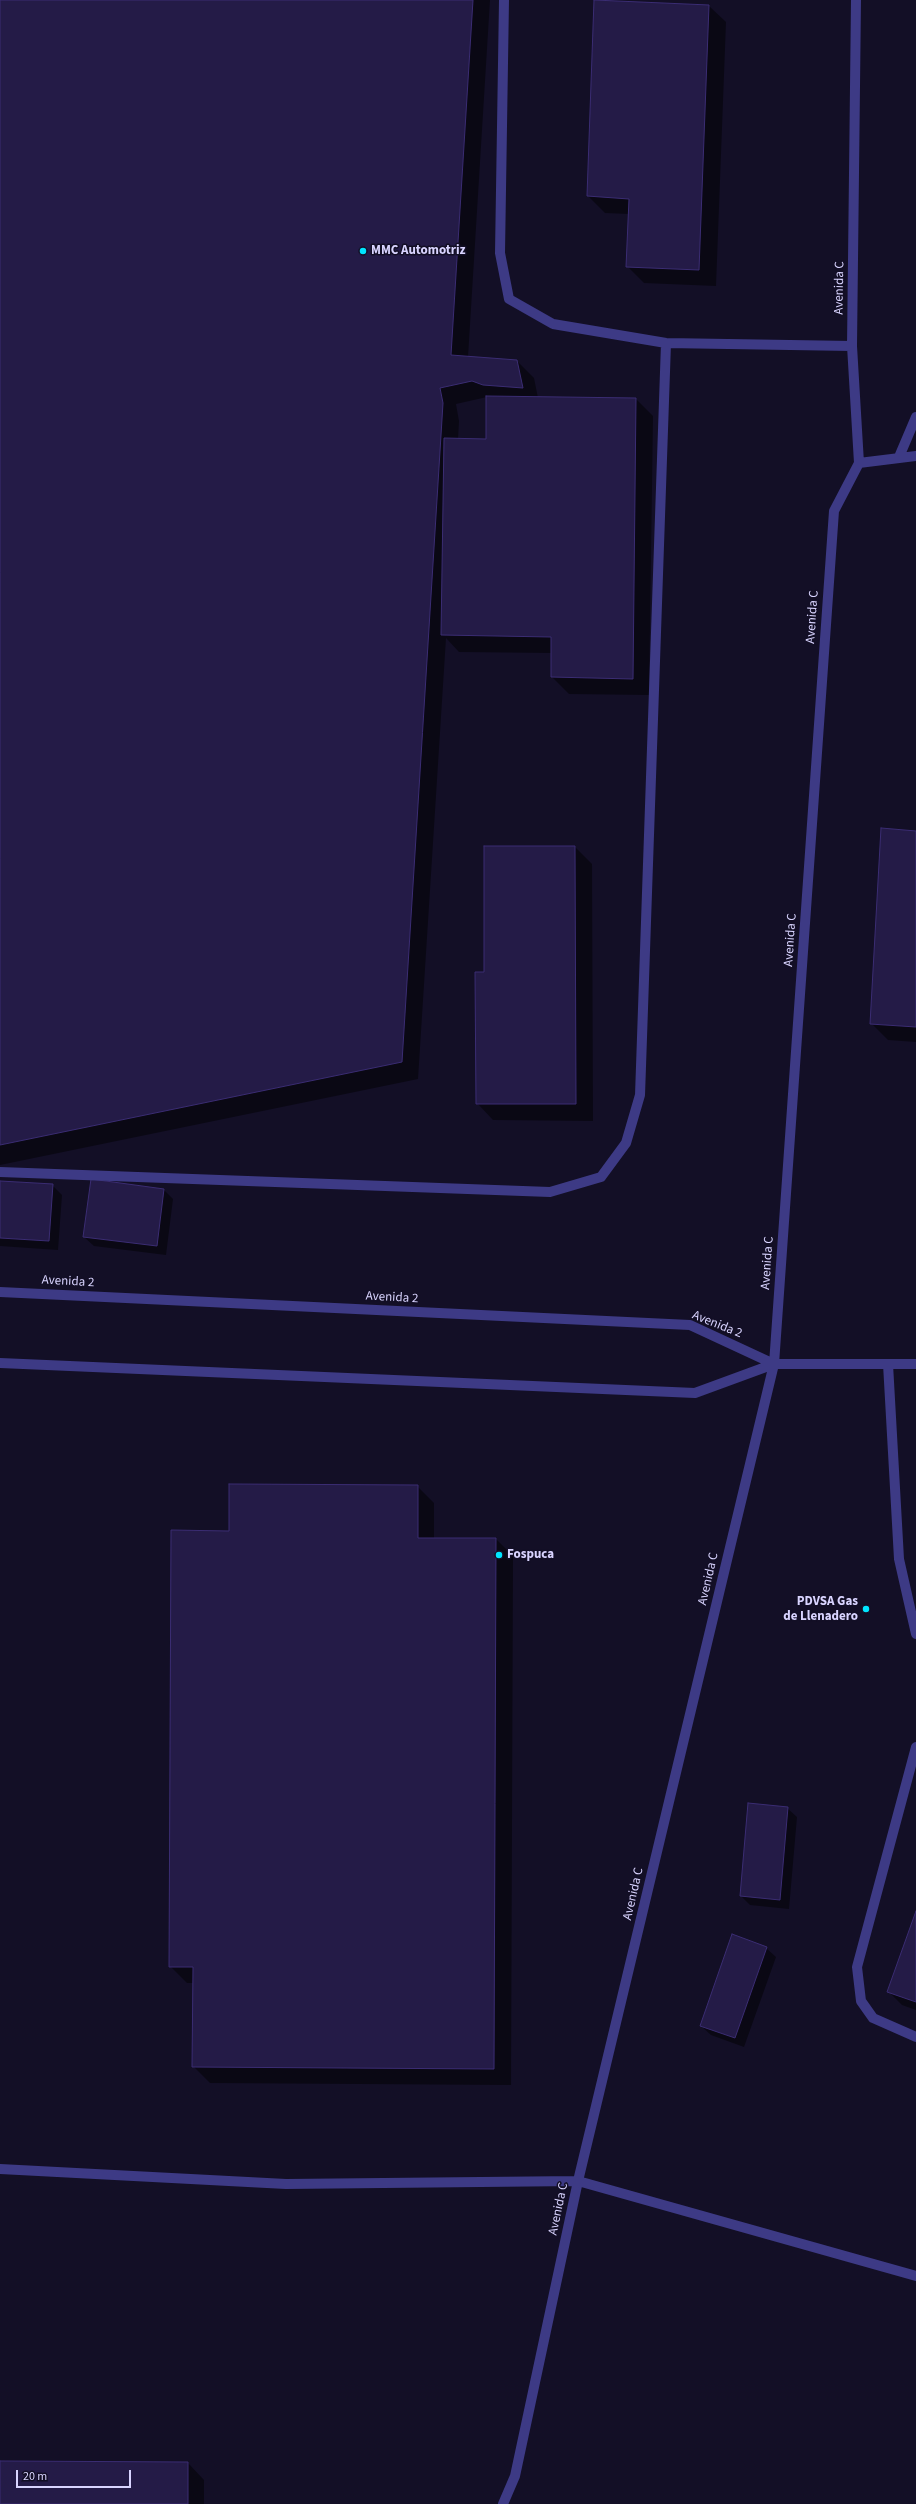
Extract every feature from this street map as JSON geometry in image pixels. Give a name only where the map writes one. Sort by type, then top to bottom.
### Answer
[{"type":"street","points":[[504,0],[500,253],[509,299],[553,324],[666,342],[852,346]]},
{"type":"street","name":"Avenida C","points":[[503,2504],[515,2476],[578,2182],[774,1364],[834,511],[859,463],[852,346],[856,0]]},
{"type":"street","points":[[0,1172],[550,1192],[601,1177],[626,1143],[640,1095],[666,342]]},
{"type":"street","points":[[899,457],[916,417]]},
{"type":"street","points":[[859,463],[916,456]]},
{"type":"street","name":"Avenida 2","points":[[0,1292],[690,1325],[774,1364]]},
{"type":"street","name":"Avenida 2","points":[[0,1363],[695,1393],[774,1364],[916,1364]]},
{"type":"street","points":[[888,1364],[899,1559],[916,1634]]},
{"type":"street","points":[[916,1747],[857,1967],[861,2001],[873,2018],[916,2037]]},
{"type":"street","points":[[0,2169],[286,2184],[578,2182],[916,2276]]},
{"type":"building","points":[[0,0],[473,0],[451,355],[517,360],[523,388],[483,385],[472,381],[440,388],[443,403],[402,1062],[0,1145]]},
{"type":"building","points":[[594,0],[709,5],[699,270],[626,267],[629,199],[587,196]]},
{"type":"building","points":[[486,396],[636,398],[633,679],[551,677],[551,637],[441,635],[444,438],[486,439]]},
{"type":"building","points":[[881,828],[916,831],[916,1027],[870,1024]]},
{"type":"building","points":[[484,846],[575,846],[576,1104],[476,1104],[475,972],[484,972]]},
{"type":"building","points":[[91,1179],[164,1189],[157,1246],[83,1237]]},
{"type":"building","points":[[0,1181],[53,1184],[49,1241],[0,1238]]},
{"type":"building","points":[[229,1484],[418,1485],[418,1538],[496,1538],[494,2069],[192,2067],[193,1967],[169,1967],[171,1530],[229,1531]]},
{"type":"building","points":[[748,1803],[788,1807],[780,1900],[740,1896]]},
{"type":"building","points":[[916,1911],[916,2002],[887,1992]]},
{"type":"building","points":[[732,1934],[767,1947],[735,2038],[700,2026]]},
{"type":"building","points":[[0,2461],[188,2462],[188,2504],[0,2504]]},
{"type":"place","name":"MMC Automotriz","points":[[363,251]]},
{"type":"place","name":"Fospuca","points":[[499,1555]]},
{"type":"place","name":"PDVSA Gas de Llenadero","points":[[866,1609]]}]
